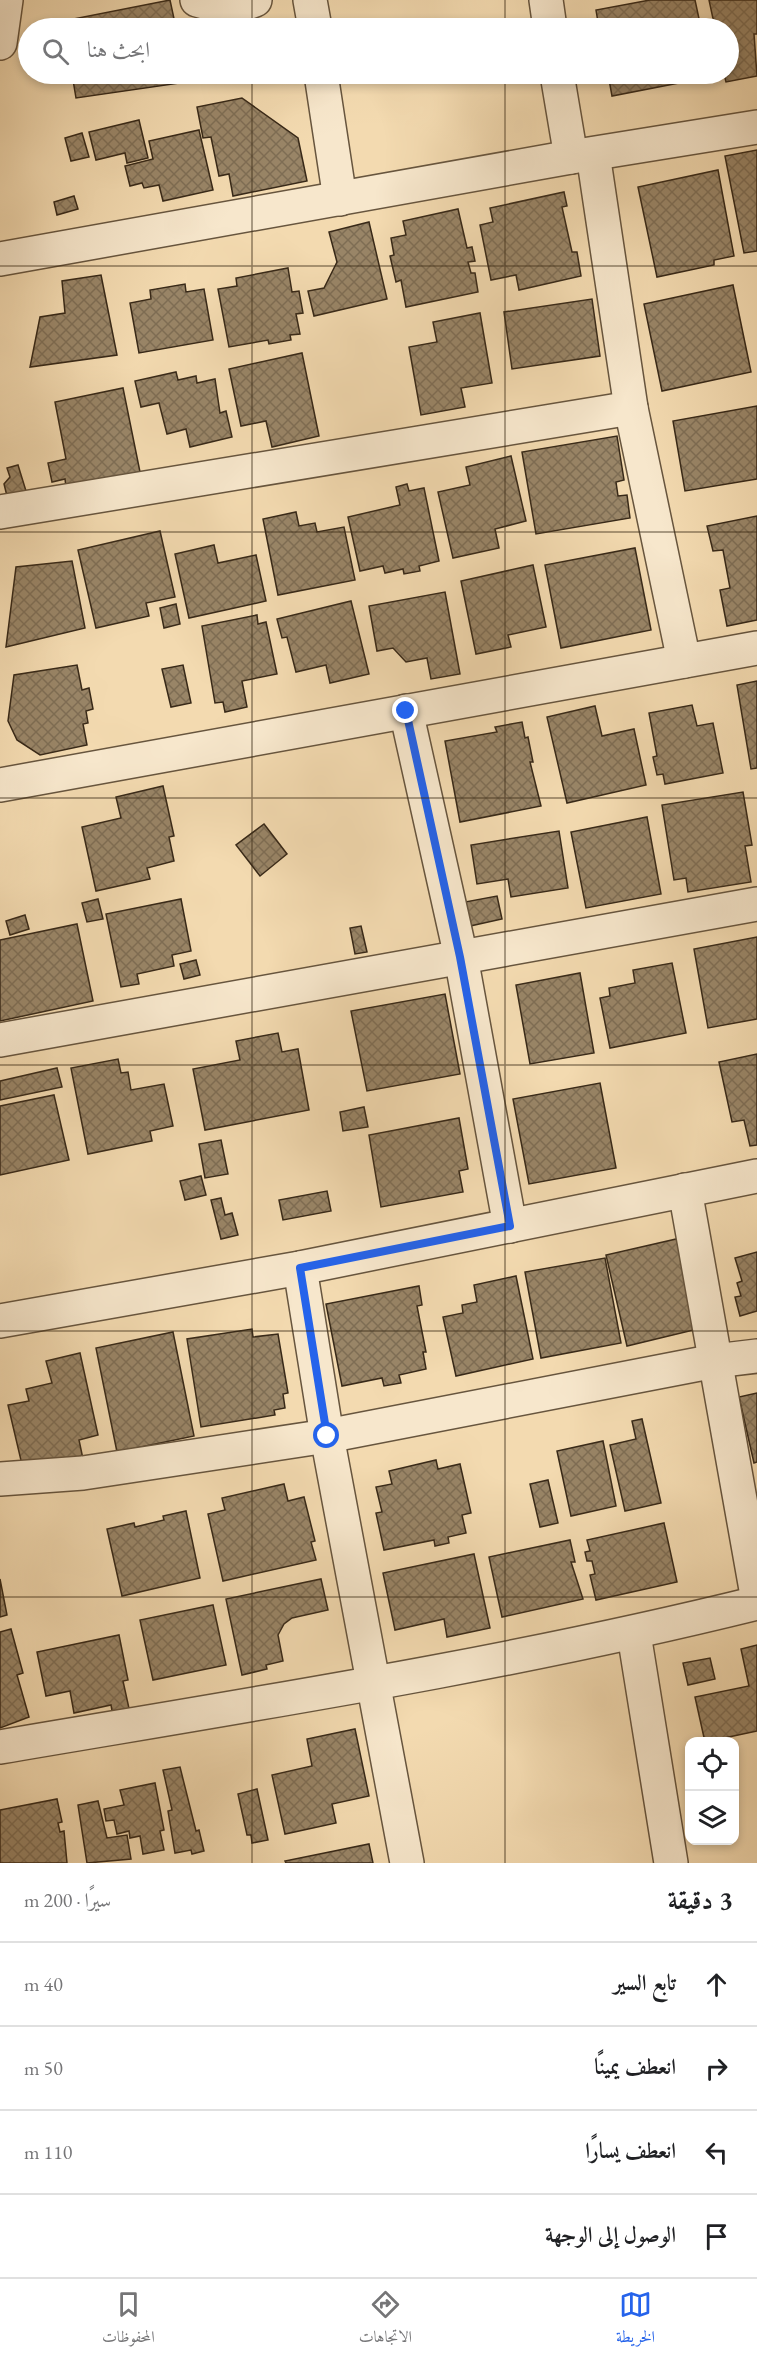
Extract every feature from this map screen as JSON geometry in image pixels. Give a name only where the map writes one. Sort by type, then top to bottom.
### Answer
[{"type":"street","points":[[0,43],[6,0]]},
{"type":"street","points":[[197,0],[230,9],[255,0]]},
{"type":"street","points":[[310,0],[313,18]]},
{"type":"street","points":[[546,0],[549,18]]},
{"type":"street","points":[[323,84],[340,199]]},
{"type":"street","points":[[560,84],[582,156],[631,408],[684,661]]},
{"type":"street","points":[[0,259],[757,127]]},
{"type":"street","points":[[0,512],[631,408]]},
{"type":"street","points":[[0,785],[757,648]]},
{"type":"street","points":[[406,711],[460,957],[510,1226]]},
{"type":"street","points":[[0,1040],[757,904]]},
{"type":"street","points":[[0,1321],[300,1268],[757,1176]]},
{"type":"street","points":[[685,1190],[757,1595]]},
{"type":"street","points":[[300,1268],[327,1436],[407,1863]]},
{"type":"street","points":[[0,1479],[83,1473],[327,1436],[715,1361],[757,1356]]},
{"type":"street","points":[[0,1747],[373,1684],[634,1634],[757,1603]]},
{"type":"street","points":[[634,1634],[671,1863]]},
{"type":"building","points":[[170,0],[174,18],[78,18]]},
{"type":"building","points":[[650,0],[695,0],[699,18],[597,18],[596,10]]},
{"type":"building","points":[[709,0],[757,0],[757,34],[754,34],[757,76],[739,79],[739,18],[713,18]]},
{"type":"building","points":[[74,84],[173,84],[76,98]]},
{"type":"building","points":[[610,84],[674,84],[612,96]]},
{"type":"building","points":[[242,98],[298,138],[307,181],[233,196],[229,174],[219,176],[211,137],[203,138],[197,107]]},
{"type":"building","points":[[139,120],[148,158],[127,163],[125,153],[96,160],[89,132]]},
{"type":"building","points":[[199,130],[213,190],[163,201],[159,185],[144,188],[142,183],[130,186],[125,166],[153,159],[149,141]]},
{"type":"building","points":[[82,133],[89,157],[71,161],[65,138]]},
{"type":"building","points":[[757,150],[757,251],[744,253],[725,156]]},
{"type":"building","points":[[718,170],[734,256],[714,260],[714,265],[657,277],[638,187]]},
{"type":"building","points":[[564,192],[567,206],[562,207],[572,252],[577,252],[581,276],[519,290],[516,275],[491,280],[480,225],[493,222],[490,208]]},
{"type":"building","points":[[74,196],[78,209],[57,215],[54,202]]},
{"type":"building","points":[[458,209],[467,248],[472,247],[475,261],[468,262],[471,273],[475,273],[478,292],[406,307],[401,280],[396,282],[390,256],[394,255],[391,238],[406,235],[403,221]]},
{"type":"building","points":[[369,222],[387,299],[314,316],[308,291],[324,288],[337,262],[329,232]]},
{"type":"building","points":[[288,268],[292,292],[299,291],[303,313],[296,314],[300,334],[290,335],[291,340],[269,344],[268,340],[229,347],[218,289],[237,286],[236,278]]},
{"type":"building","points":[[101,275],[117,355],[30,367],[40,317],[65,313],[62,281]]},
{"type":"building","points":[[185,284],[186,292],[204,289],[213,340],[139,353],[130,303],[151,299],[150,290]]},
{"type":"building","points":[[733,285],[751,372],[662,391],[644,304]]},
{"type":"building","points":[[592,299],[600,356],[512,369],[504,312]]},
{"type":"building","points":[[480,313],[492,383],[461,388],[465,407],[421,415],[409,347],[437,342],[433,322]]},
{"type":"building","points":[[302,353],[319,436],[272,447],[266,421],[241,426],[229,369]]},
{"type":"building","points":[[176,372],[178,380],[196,376],[197,383],[215,379],[220,413],[226,411],[232,437],[190,447],[186,429],[167,434],[159,403],[141,407],[135,381]]},
{"type":"building","points":[[123,388],[140,472],[66,487],[65,479],[52,482],[48,463],[66,459],[55,402]]},
{"type":"building","points":[[757,406],[757,479],[685,491],[673,421]]},
{"type":"building","points":[[617,436],[624,480],[616,482],[618,496],[627,495],[630,518],[536,534],[522,452]]},
{"type":"building","points":[[511,456],[526,521],[495,529],[499,548],[453,558],[438,492],[470,485],[466,467]]},
{"type":"building","points":[[18,465],[26,491],[7,496],[4,484],[10,477],[7,468]]},
{"type":"building","points":[[407,484],[409,491],[424,488],[439,561],[419,566],[420,571],[404,574],[403,569],[385,573],[383,566],[360,571],[348,517],[400,505],[396,487]]},
{"type":"building","points":[[296,512],[299,526],[315,523],[317,532],[344,527],[355,580],[278,595],[263,519]]},
{"type":"building","points":[[757,516],[757,620],[727,626],[720,590],[730,588],[723,550],[713,551],[707,526]]},
{"type":"building","points":[[160,531],[175,597],[146,603],[149,616],[96,628],[78,550]]},
{"type":"building","points":[[214,545],[218,563],[256,555],[266,601],[189,618],[175,554]]},
{"type":"building","points":[[635,548],[651,630],[561,648],[545,565]]},
{"type":"building","points":[[72,561],[85,628],[6,647],[16,567]]},
{"type":"building","points":[[533,565],[546,627],[508,635],[511,647],[476,654],[461,581]]},
{"type":"building","points":[[445,592],[460,674],[431,679],[427,658],[406,662],[393,648],[377,651],[369,606]]},
{"type":"building","points":[[351,601],[369,674],[330,683],[326,665],[296,672],[287,637],[282,638],[277,619]]},
{"type":"building","points":[[176,604],[180,624],[164,628],[160,608]]},
{"type":"building","points":[[257,615],[258,624],[266,622],[277,674],[242,681],[247,707],[225,712],[223,702],[215,703],[202,626]]},
{"type":"building","points":[[77,665],[82,690],[89,688],[93,709],[86,711],[88,723],[83,724],[87,745],[40,755],[17,740],[8,721],[14,675]]},
{"type":"building","points":[[183,665],[191,703],[171,707],[162,669]]},
{"type":"building","points":[[757,681],[757,768],[751,769],[737,685]]},
{"type":"building","points":[[692,705],[697,726],[713,723],[723,773],[665,784],[663,774],[657,775],[653,757],[657,756],[649,713]]},
{"type":"building","points":[[595,706],[602,736],[634,729],[646,785],[567,803],[547,717]]},
{"type":"building","points":[[522,722],[525,738],[528,737],[533,762],[530,762],[541,806],[460,822],[445,741],[497,732],[495,727]]},
{"type":"building","points":[[163,786],[174,836],[169,837],[174,861],[147,868],[150,879],[96,891],[82,827],[121,818],[116,797]]},
{"type":"building","points":[[743,792],[752,845],[745,846],[751,882],[688,892],[686,878],[674,880],[662,805]]},
{"type":"building","points":[[647,817],[661,894],[586,908],[571,832]]},
{"type":"building","points":[[264,824],[287,854],[260,876],[236,845]]},
{"type":"building","points":[[559,831],[568,888],[511,897],[508,879],[477,884],[471,845]]},
{"type":"building","points":[[497,896],[502,919],[470,926],[465,902]]},
{"type":"building","points":[[98,899],[103,919],[87,922],[82,903]]},
{"type":"building","points":[[181,899],[191,951],[172,955],[174,966],[137,974],[139,984],[121,987],[106,914]]},
{"type":"building","points":[[25,915],[29,929],[10,935],[6,921]]},
{"type":"building","points":[[77,924],[93,1001],[0,1021],[0,940]]},
{"type":"building","points":[[361,926],[367,952],[355,954],[350,928]]},
{"type":"building","points":[[757,937],[757,1019],[708,1028],[694,949]]},
{"type":"building","points":[[196,960],[200,975],[184,979],[180,964]]},
{"type":"building","points":[[672,963],[686,1033],[610,1048],[600,998],[610,996],[609,988],[635,983],[633,970]]},
{"type":"building","points":[[580,973],[594,1053],[530,1064],[516,985]]},
{"type":"building","points":[[445,994],[460,1074],[367,1091],[351,1011]]},
{"type":"building","points":[[278,1033],[282,1052],[298,1049],[309,1110],[205,1130],[193,1069],[240,1060],[236,1041]]},
{"type":"building","points":[[757,1054],[757,1145],[750,1146],[744,1120],[732,1122],[719,1062]]},
{"type":"building","points":[[118,1059],[121,1073],[128,1072],[131,1090],[164,1084],[173,1126],[150,1131],[152,1141],[88,1154],[71,1068]]},
{"type":"building","points":[[57,1068],[62,1087],[0,1100],[0,1081]]},
{"type":"building","points":[[600,1083],[616,1168],[529,1184],[513,1099]]},
{"type":"building","points":[[54,1095],[69,1160],[0,1175],[0,1106]]},
{"type":"building","points":[[364,1107],[368,1127],[343,1131],[340,1112]]},
{"type":"building","points":[[459,1118],[468,1169],[459,1171],[463,1192],[381,1207],[369,1135]]},
{"type":"building","points":[[221,1140],[228,1174],[205,1178],[199,1144]]},
{"type":"building","points":[[201,1176],[206,1195],[185,1200],[180,1181]]},
{"type":"building","points":[[327,1191],[331,1211],[283,1220],[279,1200]]},
{"type":"building","points":[[221,1198],[225,1215],[232,1213],[238,1235],[221,1239],[211,1200]]},
{"type":"building","points":[[685,1237],[706,1327],[627,1346],[606,1255]]},
{"type":"building","points":[[757,1252],[757,1311],[740,1316],[735,1297],[741,1296],[737,1283],[742,1281],[735,1258]]},
{"type":"building","points":[[605,1258],[621,1343],[541,1358],[525,1272]]},
{"type":"building","points":[[516,1276],[533,1359],[456,1376],[443,1317],[463,1313],[462,1305],[477,1302],[474,1285]]},
{"type":"building","points":[[419,1286],[422,1305],[417,1306],[426,1352],[423,1352],[426,1369],[399,1375],[401,1383],[384,1386],[382,1378],[342,1386],[326,1304]]},
{"type":"building","points":[[252,1329],[253,1337],[278,1334],[288,1393],[283,1394],[285,1408],[274,1410],[275,1415],[201,1427],[187,1339]]},
{"type":"building","points":[[173,1332],[194,1436],[117,1452],[96,1348]]},
{"type":"building","points":[[80,1353],[98,1435],[79,1440],[83,1459],[23,1469],[8,1405],[29,1401],[26,1389],[52,1383],[46,1361]]},
{"type":"building","points":[[757,1393],[757,1462],[754,1463],[739,1397]]},
{"type":"building","points":[[642,1419],[661,1503],[625,1511],[610,1445],[636,1439],[632,1421]]},
{"type":"building","points":[[603,1441],[616,1506],[571,1516],[557,1451]]},
{"type":"building","points":[[436,1460],[438,1469],[460,1464],[471,1513],[462,1515],[466,1533],[448,1537],[449,1543],[435,1546],[434,1540],[384,1550],[376,1513],[382,1512],[376,1487],[392,1484],[389,1471]]},
{"type":"building","points":[[548,1480],[558,1523],[540,1527],[530,1484]]},
{"type":"building","points":[[284,1484],[288,1501],[304,1497],[315,1541],[311,1542],[316,1560],[223,1581],[208,1514],[225,1510],[222,1498]]},
{"type":"building","points":[[186,1511],[200,1578],[122,1596],[107,1529],[134,1523],[135,1527],[164,1520],[163,1516]]},
{"type":"building","points":[[664,1523],[677,1582],[596,1600],[590,1575],[595,1574],[592,1561],[587,1561],[585,1552],[590,1551],[587,1540]]},
{"type":"building","points":[[570,1540],[575,1562],[571,1562],[583,1599],[502,1617],[489,1557]]},
{"type":"building","points":[[474,1554],[490,1628],[447,1637],[444,1619],[395,1630],[383,1573]]},
{"type":"building","points":[[0,1579],[7,1615],[0,1617]]},
{"type":"building","points":[[321,1579],[328,1610],[292,1618],[284,1624],[278,1635],[283,1661],[266,1665],[267,1669],[242,1675],[226,1599]]},
{"type":"building","points":[[213,1605],[226,1665],[153,1680],[140,1620]]},
{"type":"building","points":[[11,1629],[23,1673],[17,1675],[29,1717],[0,1728],[0,1632]]},
{"type":"building","points":[[119,1635],[128,1680],[123,1681],[130,1713],[113,1716],[111,1705],[74,1713],[70,1691],[46,1696],[37,1652]]},
{"type":"building","points":[[757,1645],[757,1731],[729,1737],[704,1737],[695,1697],[749,1686],[741,1649]]},
{"type":"building","points":[[710,1658],[715,1679],[688,1685],[683,1663]]},
{"type":"building","points":[[355,1729],[369,1796],[332,1804],[336,1823],[285,1834],[272,1775],[312,1766],[307,1739]]},
{"type":"building","points":[[180,1767],[196,1831],[199,1830],[204,1851],[192,1854],[191,1850],[175,1853],[168,1811],[172,1810],[163,1770]]},
{"type":"building","points":[[155,1783],[164,1830],[160,1831],[164,1850],[143,1854],[140,1836],[130,1838],[129,1831],[117,1834],[114,1820],[106,1821],[104,1809],[124,1805],[120,1790]]},
{"type":"building","points":[[257,1789],[268,1840],[252,1843],[251,1835],[247,1835],[238,1794]]},
{"type":"building","points":[[57,1799],[62,1822],[58,1823],[60,1832],[64,1831],[67,1863],[0,1863],[0,1810]]},
{"type":"building","points":[[98,1801],[107,1838],[127,1835],[131,1859],[87,1863],[78,1805]]},
{"type":"building","points":[[369,1844],[373,1863],[286,1863],[285,1861]]},
{"type":"route","points":[[327,1436],[300,1268],[510,1226],[460,957],[406,711]]}]
